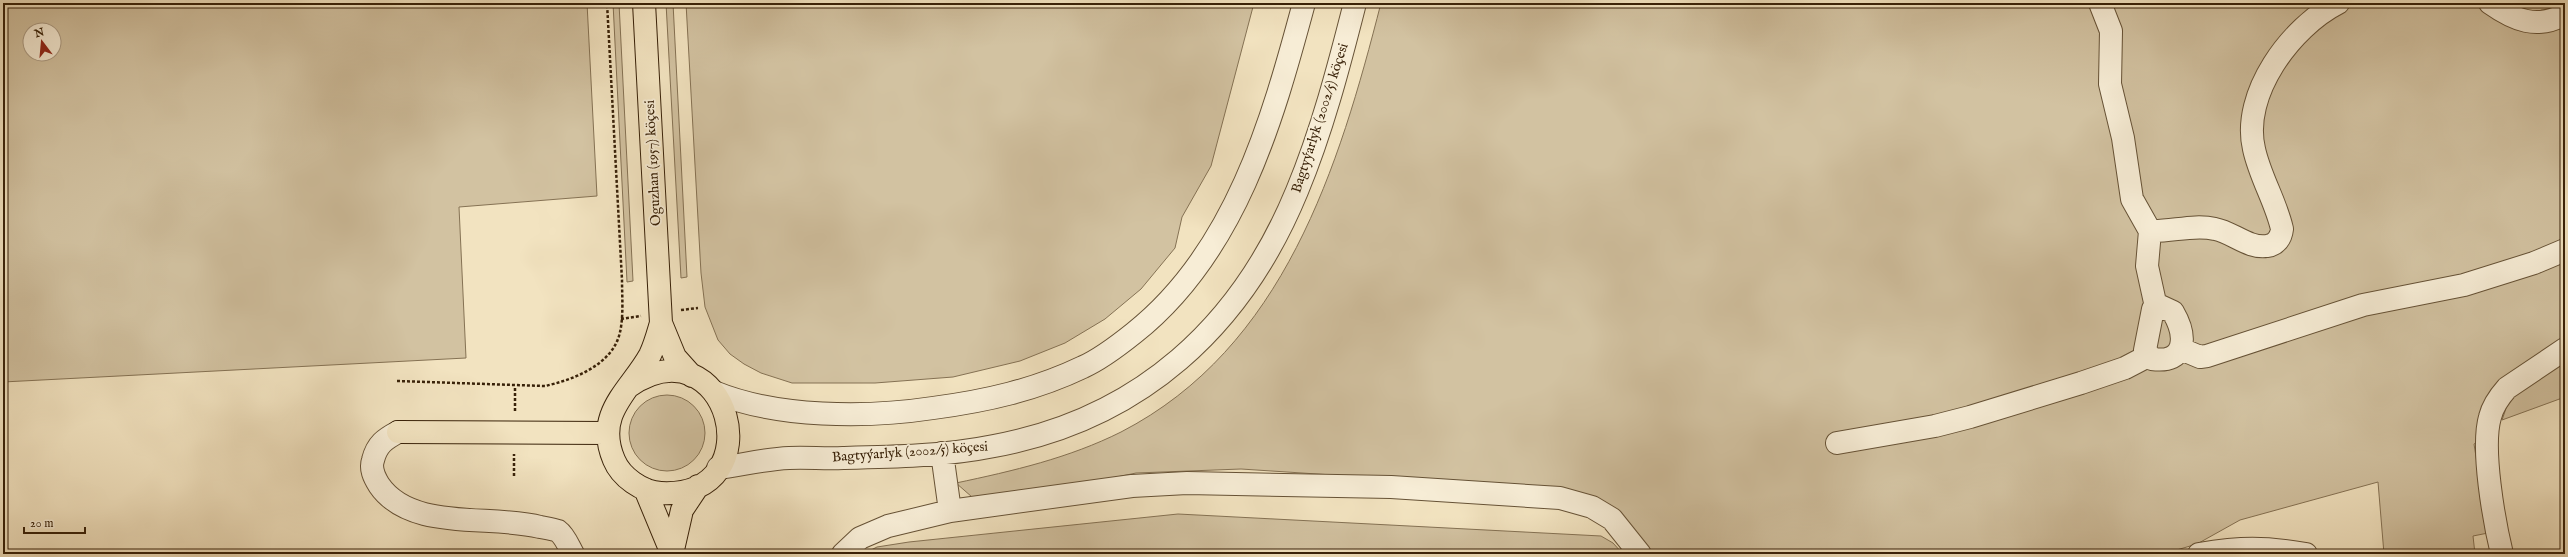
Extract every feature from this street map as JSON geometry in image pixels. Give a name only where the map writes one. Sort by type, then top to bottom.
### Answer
[{"type":"main road","name":"Oguzhan (1957) köçesi","points":[[644,3],[661,323],[675,357],[692,376],[714,392],[725,410],[730,429],[725,456],[718,468],[698,486],[682,510],[672,554],[645,489]]},
{"type":"main road","name":"Oguzhan (1957) köçesi","points":[[661,323],[651,354],[619,398],[608,423],[610,450],[615,462],[628,478],[645,489],[672,494],[698,486]]},
{"type":"main road","name":"Oguzhan (1957) köçesi","points":[[628,387],[651,374],[672,372],[692,376]]},
{"type":"main road","points":[[398,432],[608,433]]},
{"type":"street","points":[[714,392],[739,401],[788,410],[834,413],[909,412],[982,402],[1030,389],[1085,367],[1123,342],[1166,307],[1200,265],[1220,234],[1256,152],[1283,78],[1304,3]]},
{"type":"street","name":"Bagtyýarlyk (2002/5) köçesi","points":[[718,468],[788,458],[843,458],[942,453],[993,447],[1029,438],[1096,415],[1126,399],[1157,377],[1220,321],[1252,279],[1297,193],[1338,68],[1355,3]]},
{"type":"street","points":[[2100,3],[2111,31],[2110,84],[2124,144],[2132,199],[2150,231],[2147,266],[2156,307]]},
{"type":"street","points":[[2150,231],[2206,227],[2226,232],[2257,246],[2265,247],[2275,243],[2282,229],[2254,150],[2252,134],[2254,110],[2268,74],[2290,40],[2311,20],[2338,3]]},
{"type":"street","points":[[2490,3],[2509,16],[2532,23],[2551,20],[2565,14]]},
{"type":"street","points":[[2181,349],[2200,357],[2207,356],[2363,305],[2464,285],[2528,265],[2565,250]]},
{"type":"street","points":[[2156,307],[2167,307],[2176,316],[2181,330],[2181,349],[2176,356],[2168,360],[2152,359],[2148,356],[2145,350],[2153,309],[2156,307]]},
{"type":"street","points":[[2502,554],[2489,469],[2487,443],[2489,418],[2499,396],[2507,388],[2565,349]]},
{"type":"street","points":[[1837,443],[1935,426],[1970,417],[2118,371],[2148,356]]},
{"type":"street","points":[[398,432],[384,440],[376,448],[371,465],[374,478],[382,490],[406,508],[438,517],[525,523],[558,531],[568,544],[573,554]]},
{"type":"street","points":[[942,453],[950,511]]},
{"type":"street","points":[[843,554],[860,538],[888,526],[950,511],[1132,486],[1186,483],[1391,487],[1560,498],[1592,507],[1612,519],[1640,554]]},
{"type":"street","points":[[2199,554],[2232,549],[2266,547],[2306,554]]},
{"type":"path","points":[[397,381],[545,386],[564,382],[584,373],[598,363],[618,338],[621,325],[622,280],[607,3]]},
{"type":"shaded area","points":[[3,3],[587,3],[597,196],[459,207],[466,358],[3,382]]},
{"type":"shaded area","points":[[613,3],[619,3],[633,281],[627,282]]},
{"type":"shaded area","points":[[666,3],[673,3],[687,277],[681,278]]},
{"type":"shaded area","points":[[686,3],[1254,3],[1211,166],[1182,217],[1175,248],[1141,289],[1105,319],[1065,343],[1020,361],[953,377],[875,383],[792,383],[761,373],[744,364],[730,354],[718,340],[705,307],[701,273]]},
{"type":"shaded area","points":[[1381,3],[2565,3],[2565,340],[2514,373],[2479,441],[2474,444],[2488,533],[2473,536],[2475,554],[2384,554],[2378,482],[2240,520],[2197,544],[2163,554],[1653,554],[1615,512],[1409,480],[1241,469],[1136,473],[1069,487],[972,497],[956,483],[999,474],[1040,463],[1081,449],[1121,432],[1177,396],[1224,353],[1264,303],[1296,248],[1323,189],[1346,127]]},
{"type":"shaded area","points":[[2565,360],[2565,397],[2502,420],[2510,397]]},
{"type":"shaded area","points":[[660,395],[674,395],[682,397],[688,401],[699,412],[703,418],[705,433],[703,448],[694,460],[682,469],[674,471],[660,471],[652,469],[646,465],[635,454],[631,448],[629,440],[629,426],[631,418],[635,412],[646,401],[652,397]]},
{"type":"shaded area","points":[[1178,514],[1601,536],[1613,543],[1623,554],[863,554],[877,547],[909,542]]}]
